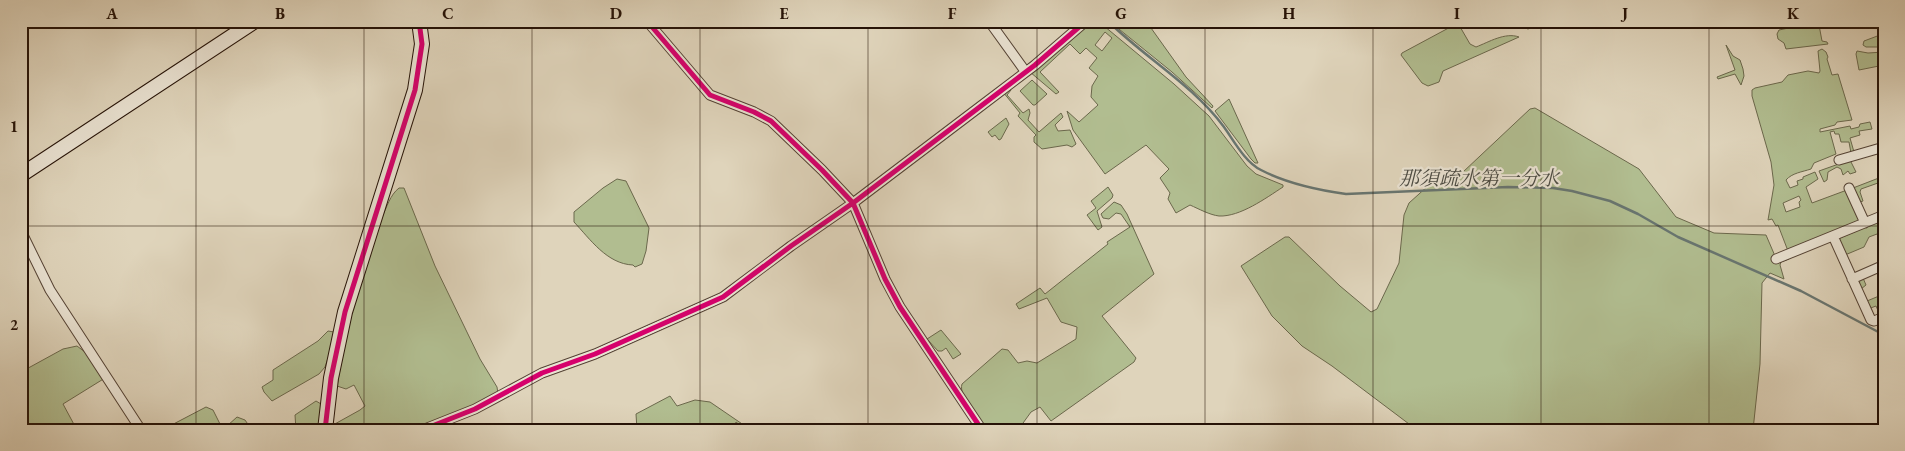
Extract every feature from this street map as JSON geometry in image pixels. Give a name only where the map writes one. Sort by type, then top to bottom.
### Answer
[{"type":"street","points":[[21,175],[255,21]]},
{"type":"street","points":[[325,430],[331,378],[345,312],[415,90],[422,44],[419,21]]},
{"type":"street","points":[[647,21],[710,96],[754,112],[771,121],[853,203],[885,278],[900,307],[982,430]]},
{"type":"street","points":[[989,21],[1025,71]]},
{"type":"street","points":[[422,430],[475,409],[542,373],[595,354],[723,297],[853,203],[1025,71],[1086,21]]},
{"type":"street","points":[[1839,160],[1884,147]]},
{"type":"street","points":[[1849,188],[1865,223]]},
{"type":"street","points":[[1776,259],[1884,215]]},
{"type":"street","points":[[21,231],[50,290],[141,430]]},
{"type":"street","points":[[1833,236],[1871,320],[1874,321],[1884,317]]},
{"type":"street","points":[[1852,279],[1884,265]]},
{"type":"green space","points":[[1091,21],[1098,21],[1174,84],[1209,116],[1247,166],[1256,174],[1283,185],[1283,187],[1244,210],[1227,215],[1219,216],[1190,205],[1176,213],[1168,199],[1170,193],[1160,178],[1169,169],[1146,145],[1105,174],[1073,130],[1067,111],[1079,122],[1098,105],[1091,97],[1092,86],[1098,76],[1089,68],[1097,58],[1086,48],[1080,54],[1070,44],[1040,72],[1059,92],[1056,94],[1030,72]],"holes":[[[1105,32],[1112,38],[1102,51],[1095,45]]]},
{"type":"green space","points":[[1109,21],[1146,21],[1186,77],[1213,106],[1212,108],[1172,72]]},
{"type":"green space","points":[[1505,21],[1548,21],[1528,29]]},
{"type":"green space","points":[[1812,23],[1819,25],[1822,41],[1828,44],[1786,49],[1784,43],[1778,39],[1777,34],[1779,30]]},
{"type":"green space","points":[[1456,24],[1459,25],[1470,44],[1476,47],[1503,37],[1519,37],[1443,71],[1439,82],[1428,86],[1422,83],[1401,55],[1402,53]]},
{"type":"green space","points":[[1884,35],[1884,47],[1866,47],[1863,45],[1864,41]]},
{"type":"green space","points":[[1726,45],[1733,56],[1740,60],[1744,76],[1741,85],[1735,74],[1718,79],[1717,77],[1735,70]]},
{"type":"green space","points":[[1822,49],[1826,52],[1832,75],[1838,74],[1852,120],[1837,122],[1835,125],[1820,129],[1820,132],[1850,126],[1851,129],[1859,127],[1860,124],[1870,122],[1872,129],[1859,131],[1860,135],[1850,138],[1854,152],[1851,153],[1849,142],[1841,142],[1839,134],[1835,134],[1834,131],[1830,132],[1836,154],[1814,163],[1811,169],[1794,174],[1786,180],[1790,188],[1798,185],[1797,181],[1803,179],[1803,177],[1815,172],[1818,179],[1806,187],[1812,203],[1847,190],[1860,220],[1788,251],[1778,225],[1776,226],[1772,219],[1768,220],[1774,185],[1771,162],[1752,96],[1752,90],[1782,82],[1788,75],[1808,71],[1819,73],[1818,51]],"holes":[[[1799,196],[1801,200],[1799,202],[1800,207],[1786,212],[1783,203]]]},
{"type":"green space","points":[[1857,51],[1868,53],[1884,52],[1884,65],[1859,70]]},
{"type":"green space","points":[[1032,80],[1047,94],[1035,105],[1020,91]]},
{"type":"green space","points":[[1011,90],[1007,95],[1023,113],[1029,109],[1028,120],[1039,132],[1061,113],[1063,117],[1055,125],[1058,131],[1070,130],[1076,144],[1072,147],[1067,145],[1042,149],[1034,142],[1036,135],[1018,116],[1020,113],[1003,92]]},
{"type":"green space","points":[[1229,99],[1258,163],[1251,159],[1215,111]]},
{"type":"green space","points":[[1535,108],[1639,169],[1676,217],[1714,233],[1766,235],[1775,256],[1788,257],[1789,259],[1781,262],[1780,265],[1784,279],[1770,273],[1762,283],[1760,364],[1753,430],[1417,430],[1332,366],[1302,346],[1272,316],[1241,266],[1285,237],[1289,237],[1340,286],[1371,312],[1377,309],[1399,263],[1404,215],[1409,203],[1439,176],[1452,170],[1463,172],[1530,109]]},
{"type":"green space","points":[[1006,118],[1009,124],[1001,139],[999,140],[995,135],[992,137],[988,132]]},
{"type":"green space","points":[[1850,160],[1856,172],[1850,174],[1848,171],[1843,175],[1841,169],[1837,167],[1828,172],[1827,180],[1824,182],[1819,171]]},
{"type":"green space","points":[[1884,176],[1884,185],[1880,187],[1878,183],[1861,189],[1863,201],[1860,202],[1853,188]]},
{"type":"green space","points":[[617,179],[626,181],[649,228],[642,264],[635,267],[624,264],[607,255],[574,222],[574,212]]},
{"type":"green space","points":[[1108,187],[1113,195],[1097,211],[1102,227],[1098,230],[1087,215],[1096,208],[1091,201]]},
{"type":"green space","points":[[399,188],[404,188],[435,266],[480,359],[497,387],[498,394],[419,430],[332,430],[333,425],[365,406],[354,385],[346,389],[337,386],[345,343],[367,258],[387,205]]},
{"type":"green space","points":[[1114,202],[1121,205],[1127,214],[1154,274],[1102,316],[1136,358],[1134,362],[1051,421],[1040,407],[1031,412],[1018,430],[986,430],[966,401],[963,395],[962,384],[1002,349],[1008,350],[1018,363],[1027,361],[1037,363],[1076,339],[1077,327],[1061,322],[1047,298],[1019,309],[1016,304],[1040,288],[1045,294],[1108,244],[1107,242],[1130,227],[1121,214],[1116,213],[1109,219],[1103,218],[1101,214]]},
{"type":"green space","points":[[1877,222],[1884,238],[1884,247],[1877,234],[1869,237],[1864,247],[1845,255],[1839,241],[1840,238]]},
{"type":"green space","points":[[1863,278],[1866,285],[1861,289],[1867,301],[1879,296],[1884,313],[1880,315],[1876,306],[1868,309],[1856,281]]},
{"type":"green space","points":[[941,330],[961,354],[953,359],[946,348],[938,351],[927,339]]},
{"type":"green space","points":[[328,331],[334,332],[336,335],[325,367],[319,374],[272,401],[262,387],[273,380],[273,370],[318,341]]},
{"type":"green space","points":[[77,346],[89,355],[105,378],[63,404],[77,430],[21,430],[21,372],[63,349]]},
{"type":"green space","points":[[670,396],[677,406],[695,400],[710,402],[751,430],[746,430],[736,422],[732,430],[637,430],[636,414]]},
{"type":"green space","points":[[316,401],[321,404],[320,430],[296,430],[295,415]]},
{"type":"green space","points":[[206,407],[213,410],[221,426],[227,426],[237,417],[245,420],[252,430],[162,430]]},
{"type":"waterway","name":"那須疏水第一分水","points":[[1108,21],[1198,98],[1224,127],[1250,162],[1271,175],[1302,185],[1346,194],[1508,187],[1553,188],[1572,191],[1610,201],[1638,214],[1678,237],[1801,291],[1884,335]]},
{"type":"cycle path","points":[[325,430],[331,378],[345,312],[415,90],[422,44],[419,21]]},
{"type":"cycle path","points":[[647,21],[710,95],[754,112],[771,121],[853,203],[885,279],[900,307],[982,430]]},
{"type":"cycle path","points":[[422,430],[475,409],[542,373],[595,354],[723,297],[853,203],[1035,65],[1086,21]]}]
